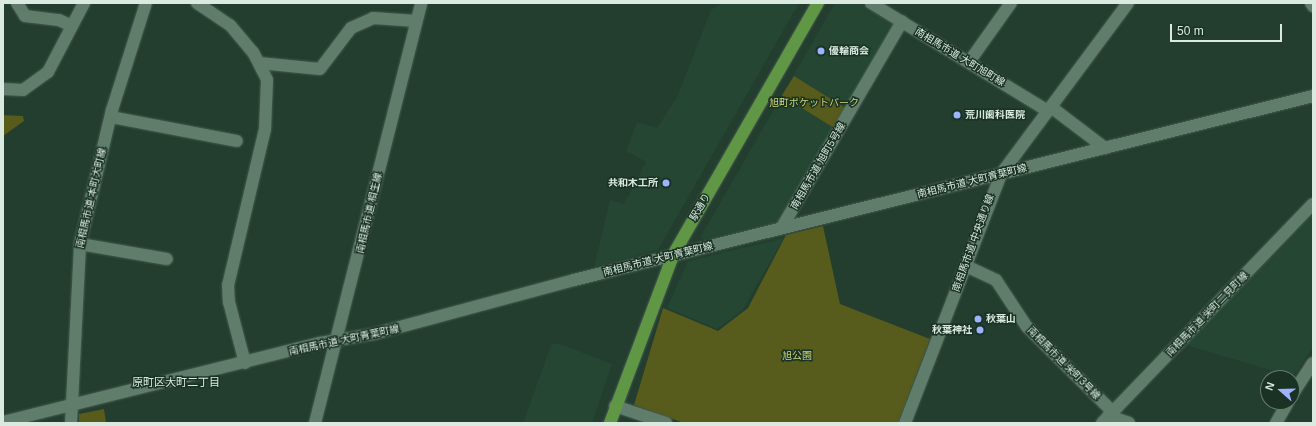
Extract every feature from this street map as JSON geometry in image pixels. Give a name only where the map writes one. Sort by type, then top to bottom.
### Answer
[{"type":"main road","name":"駅通り","points":[[610,423],[673,256],[818,3]]},
{"type":"street","points":[[17,3],[25,16],[59,20],[72,26]]},
{"type":"street","points":[[3,89],[23,90],[48,72],[84,3]]},
{"type":"street","name":"南相馬市道 本町大町線","points":[[71,423],[80,244],[111,116],[146,3]]},
{"type":"street","points":[[196,3],[230,25],[259,63],[267,80],[265,129],[228,285],[228,302],[245,363]]},
{"type":"street","name":"南相馬市道 相生線","points":[[315,423],[338,342],[421,3]]},
{"type":"street","name":"南相馬市道 大町旭町線","points":[[871,3],[1049,109],[1106,148]]},
{"type":"street","points":[[969,62],[1011,3]]},
{"type":"street","name":"南相馬市道 中央通り線","points":[[905,423],[1001,174],[1128,3]]},
{"type":"street","points":[[259,63],[320,69],[351,28],[373,18],[416,21]]},
{"type":"street","name":"南相馬市道 旭町5号線","points":[[782,227],[902,22]]},
{"type":"street","name":"南相馬市道 大町青葉町線","points":[[3,422],[338,342],[782,227],[1313,96]]},
{"type":"street","points":[[111,116],[237,141]]},
{"type":"street","name":"南相馬市道 栄町二見町線","points":[[1108,417],[1313,204]]},
{"type":"street","points":[[80,244],[167,259]]},
{"type":"street","name":"南相馬市道 栄町3号線","points":[[966,266],[996,280],[1027,327],[1108,417]]},
{"type":"street","points":[[1300,383],[1313,363]]},
{"type":"street","points":[[616,406],[666,423]]},
{"type":"street","points":[[1276,423],[1283,410]]},
{"type":"street","points":[[1108,417],[1129,423]]},
{"type":"shaded area","points":[[722,3],[799,3],[658,250],[594,267],[610,200],[624,204],[646,162],[626,151],[637,122],[657,128],[677,97],[711,10]]},
{"type":"shaded area","points":[[835,3],[863,3],[897,23],[782,221],[705,240],[700,238]]},
{"type":"shaded area","points":[[1313,213],[1313,347],[1298,370],[1270,370],[1186,345]]},
{"type":"shaded area","points":[[784,238],[742,311],[717,329],[667,308],[688,261]]},
{"type":"shaded area","points":[[558,343],[612,364],[592,423],[523,423],[551,345]]},
{"type":"green space","name":"旭町ポケットパーク","points":[[794,76],[847,109],[834,128],[782,96]]},
{"type":"green space","points":[[3,115],[23,116],[24,121],[3,136]]},
{"type":"green space","name":"旭公園","points":[[823,226],[840,304],[930,339],[898,423],[684,423],[634,405],[663,308],[718,331],[748,308],[786,235]]},
{"type":"green space","points":[[104,409],[106,423],[79,423],[79,414]]},
{"type":"place","name":"優輪商会","points":[[821,51]]},
{"type":"place","name":"荒川歯科医院","points":[[957,115]]},
{"type":"place","name":"共和木工所","points":[[666,183]]},
{"type":"place","name":"秋葉山","points":[[978,319]]},
{"type":"place","name":"秋葉神社","points":[[980,330]]},
{"type":"district","name":"原町区大町二丁目","points":[[176,382]]}]
